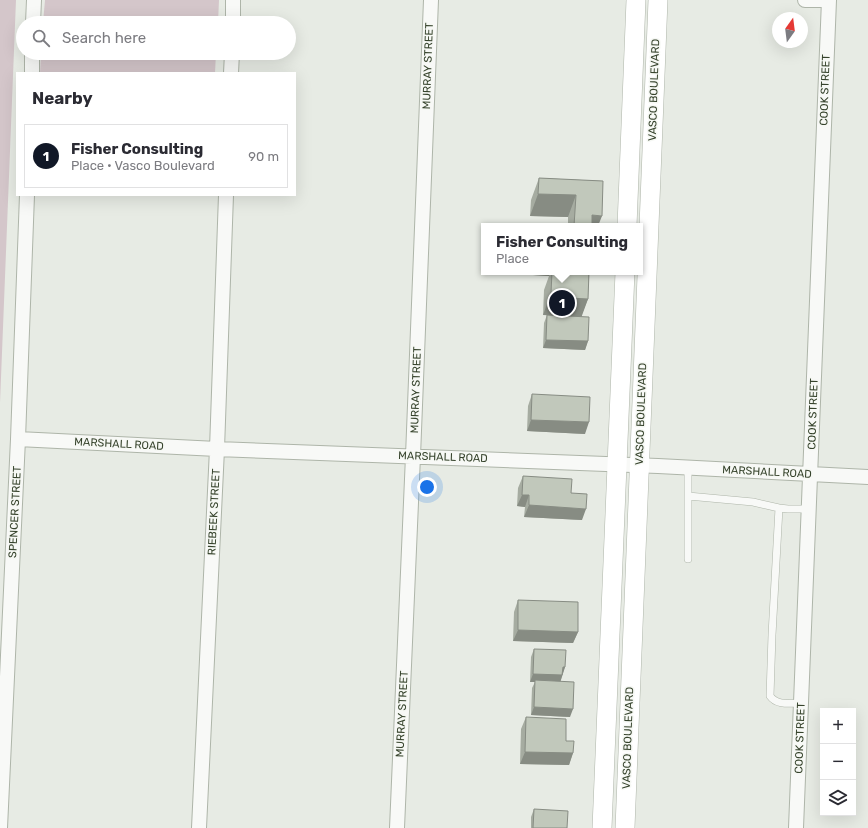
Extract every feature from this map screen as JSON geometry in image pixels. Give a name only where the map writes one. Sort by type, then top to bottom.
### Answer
[{"type":"main road","name":"VASCO BOULEVARD","points":[[627,223],[636,0]]},
{"type":"main road","name":"VASCO BOULEVARD","points":[[625,828],[658,0]]},
{"type":"main road","name":"VASCO BOULEVARD","points":[[602,828],[625,275]]},
{"type":"street","points":[[34,0],[34,16]]},
{"type":"street","points":[[233,16],[234,0]]},
{"type":"street","name":"MURRAY STREET","points":[[397,828],[431,0]]},
{"type":"street","points":[[805,0],[829,0]]},
{"type":"street","name":"COOK STREET","points":[[796,828],[829,0]]},
{"type":"street","points":[[32,60],[32,72]]},
{"type":"street","points":[[231,72],[232,60]]},
{"type":"street","name":"SPENCER STREET","points":[[0,828],[18,439],[27,196]]},
{"type":"street","name":"RIEBEEK STREET","points":[[199,828],[217,449],[226,196]]},
{"type":"street","name":"MARSHALL ROAD","points":[[18,439],[217,449],[639,465],[868,477]]},
{"type":"lane","points":[[688,468],[688,559]]},
{"type":"lane","points":[[688,496],[754,502],[779,508],[809,509]]},
{"type":"lane","points":[[779,508],[770,696],[772,699],[780,703],[801,703]]},
{"type":"shaded area","points":[[0,0],[16,0],[0,403]]},
{"type":"shaded area","points":[[45,0],[219,0],[218,16],[44,16]]},
{"type":"shaded area","points":[[41,60],[216,60],[215,72],[40,72]]},
{"type":"building","points":[[539,178],[603,181],[602,216],[592,215],[592,223],[574,223],[576,195],[538,194]]},
{"type":"building","points":[[552,275],[589,275],[588,299],[570,298],[570,294],[551,293]]},
{"type":"building","points":[[547,315],[589,317],[588,341],[546,340]]},
{"type":"building","points":[[532,394],[590,397],[589,422],[531,420]]},
{"type":"building","points":[[523,476],[572,479],[571,493],[587,494],[586,509],[529,505],[529,495],[522,495]]},
{"type":"building","points":[[518,600],[578,602],[578,632],[518,630]]},
{"type":"building","points":[[534,649],[566,650],[565,667],[563,667],[562,675],[533,674]]},
{"type":"building","points":[[535,680],[574,682],[573,709],[534,707]]},
{"type":"building","points":[[526,717],[566,719],[566,741],[574,741],[573,753],[525,752]]},
{"type":"building","points":[[534,809],[568,811],[567,828],[533,828]]},
{"type":"place","name":"Fisher Consulting","points":[[562,303]]}]
